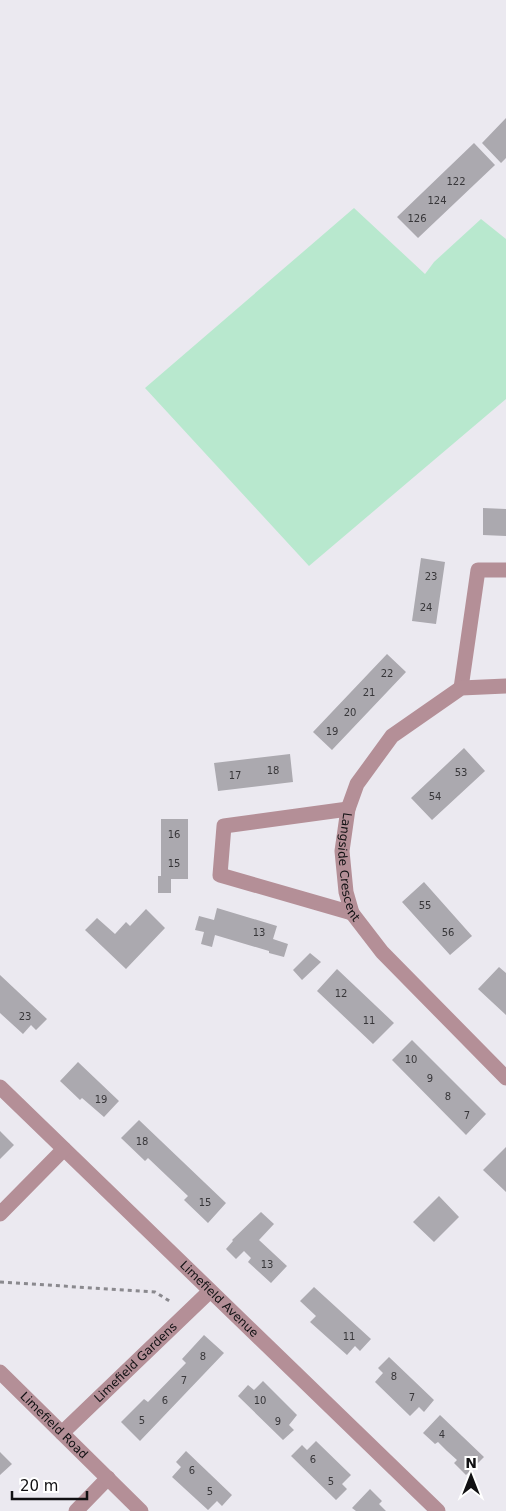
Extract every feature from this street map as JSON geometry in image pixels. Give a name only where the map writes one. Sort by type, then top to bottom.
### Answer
[{"type":"street","points":[[506,570],[478,570],[460,688],[506,686]]},
{"type":"street","name":"Langside Crescent","points":[[460,688],[392,736],[357,784],[348,810],[342,851],[346,892],[352,913],[382,952],[506,1078]]},
{"type":"street","points":[[348,810],[224,826],[220,875],[352,913]]},
{"type":"street","name":"Limefield Avenue","points":[[0,1087],[438,1511]]},
{"type":"street","points":[[0,1214],[64,1149]]},
{"type":"street","name":"Limefield Gardens","points":[[62,1433],[210,1291]]},
{"type":"street","name":"Limefield Road","points":[[0,1372],[141,1511]]},
{"type":"street","points":[[76,1511],[108,1478]]},
{"type":"path","points":[[0,1282],[155,1292],[187,1313]]},
{"type":"green space","points":[[354,208],[425,274],[434,262],[481,219],[506,239],[506,399],[309,566],[145,388]]},
{"type":"building","points":[[506,118],[506,158],[501,163],[482,143]]},
{"type":"building","points":[[474,143],[495,165],[418,238],[397,217]]},
{"type":"building","points":[[483,508],[506,509],[506,536],[483,535]]},
{"type":"building","points":[[421,558],[445,562],[436,624],[412,621]]},
{"type":"building","points":[[387,654],[406,672],[332,750],[313,732]]},
{"type":"building","points":[[464,748],[485,771],[432,820],[411,798]]},
{"type":"building","points":[[290,754],[293,782],[218,791],[214,763]]},
{"type":"building","points":[[161,819],[188,819],[188,879],[171,879],[171,893],[158,893],[158,876],[161,876]]},
{"type":"building","points":[[424,882],[472,936],[450,955],[402,902]]},
{"type":"building","points":[[217,908],[277,926],[273,939],[288,944],[284,957],[215,935],[212,947],[201,944],[204,932],[195,930],[199,916],[214,920]]},
{"type":"building","points":[[146,909],[165,928],[126,969],[85,930],[97,918],[115,934],[126,922],[130,926]]},
{"type":"building","points":[[310,953],[321,962],[302,980],[293,970]]},
{"type":"building","points":[[499,967],[506,973],[506,1015],[478,989]]},
{"type":"building","points":[[337,969],[394,1023],[373,1044],[317,991]]},
{"type":"building","points":[[0,975],[47,1019],[36,1030],[31,1025],[23,1034],[0,1013]]},
{"type":"building","points":[[412,1040],[486,1114],[466,1135],[392,1060]]},
{"type":"building","points":[[78,1062],[119,1101],[104,1117],[82,1098],[80,1100],[60,1081]]},
{"type":"building","points":[[139,1120],[226,1203],[208,1223],[184,1200],[188,1196],[148,1158],[145,1161],[121,1138]]},
{"type":"building","points":[[0,1131],[14,1145],[0,1159]]},
{"type":"building","points":[[506,1147],[506,1192],[483,1170]]},
{"type":"building","points":[[439,1196],[459,1217],[434,1242],[413,1222]]},
{"type":"building","points":[[261,1212],[274,1224],[259,1240],[287,1266],[271,1283],[248,1262],[251,1258],[244,1251],[236,1259],[226,1249],[232,1240]]},
{"type":"building","points":[[314,1287],[371,1339],[360,1351],[355,1346],[347,1355],[310,1322],[316,1316],[300,1301]]},
{"type":"building","points":[[204,1335],[224,1353],[140,1441],[121,1422],[144,1399],[148,1402],[186,1363],[182,1359]]},
{"type":"building","points":[[389,1357],[434,1400],[424,1412],[419,1407],[410,1416],[375,1382],[383,1373],[378,1368]]},
{"type":"building","points":[[263,1381],[297,1415],[289,1425],[294,1430],[283,1440],[238,1396],[248,1385],[254,1390]]},
{"type":"building","points":[[440,1415],[484,1457],[466,1475],[454,1463],[457,1460],[438,1442],[435,1444],[423,1433]]},
{"type":"building","points":[[316,1441],[351,1475],[342,1484],[347,1489],[336,1500],[291,1456],[302,1445],[307,1450]]},
{"type":"building","points":[[186,1451],[232,1495],[222,1506],[217,1501],[208,1510],[172,1477],[181,1467],[176,1462]]},
{"type":"building","points":[[0,1452],[12,1464],[0,1475]]},
{"type":"building","points":[[370,1489],[382,1501],[379,1504],[386,1511],[356,1511],[352,1508]]}]
